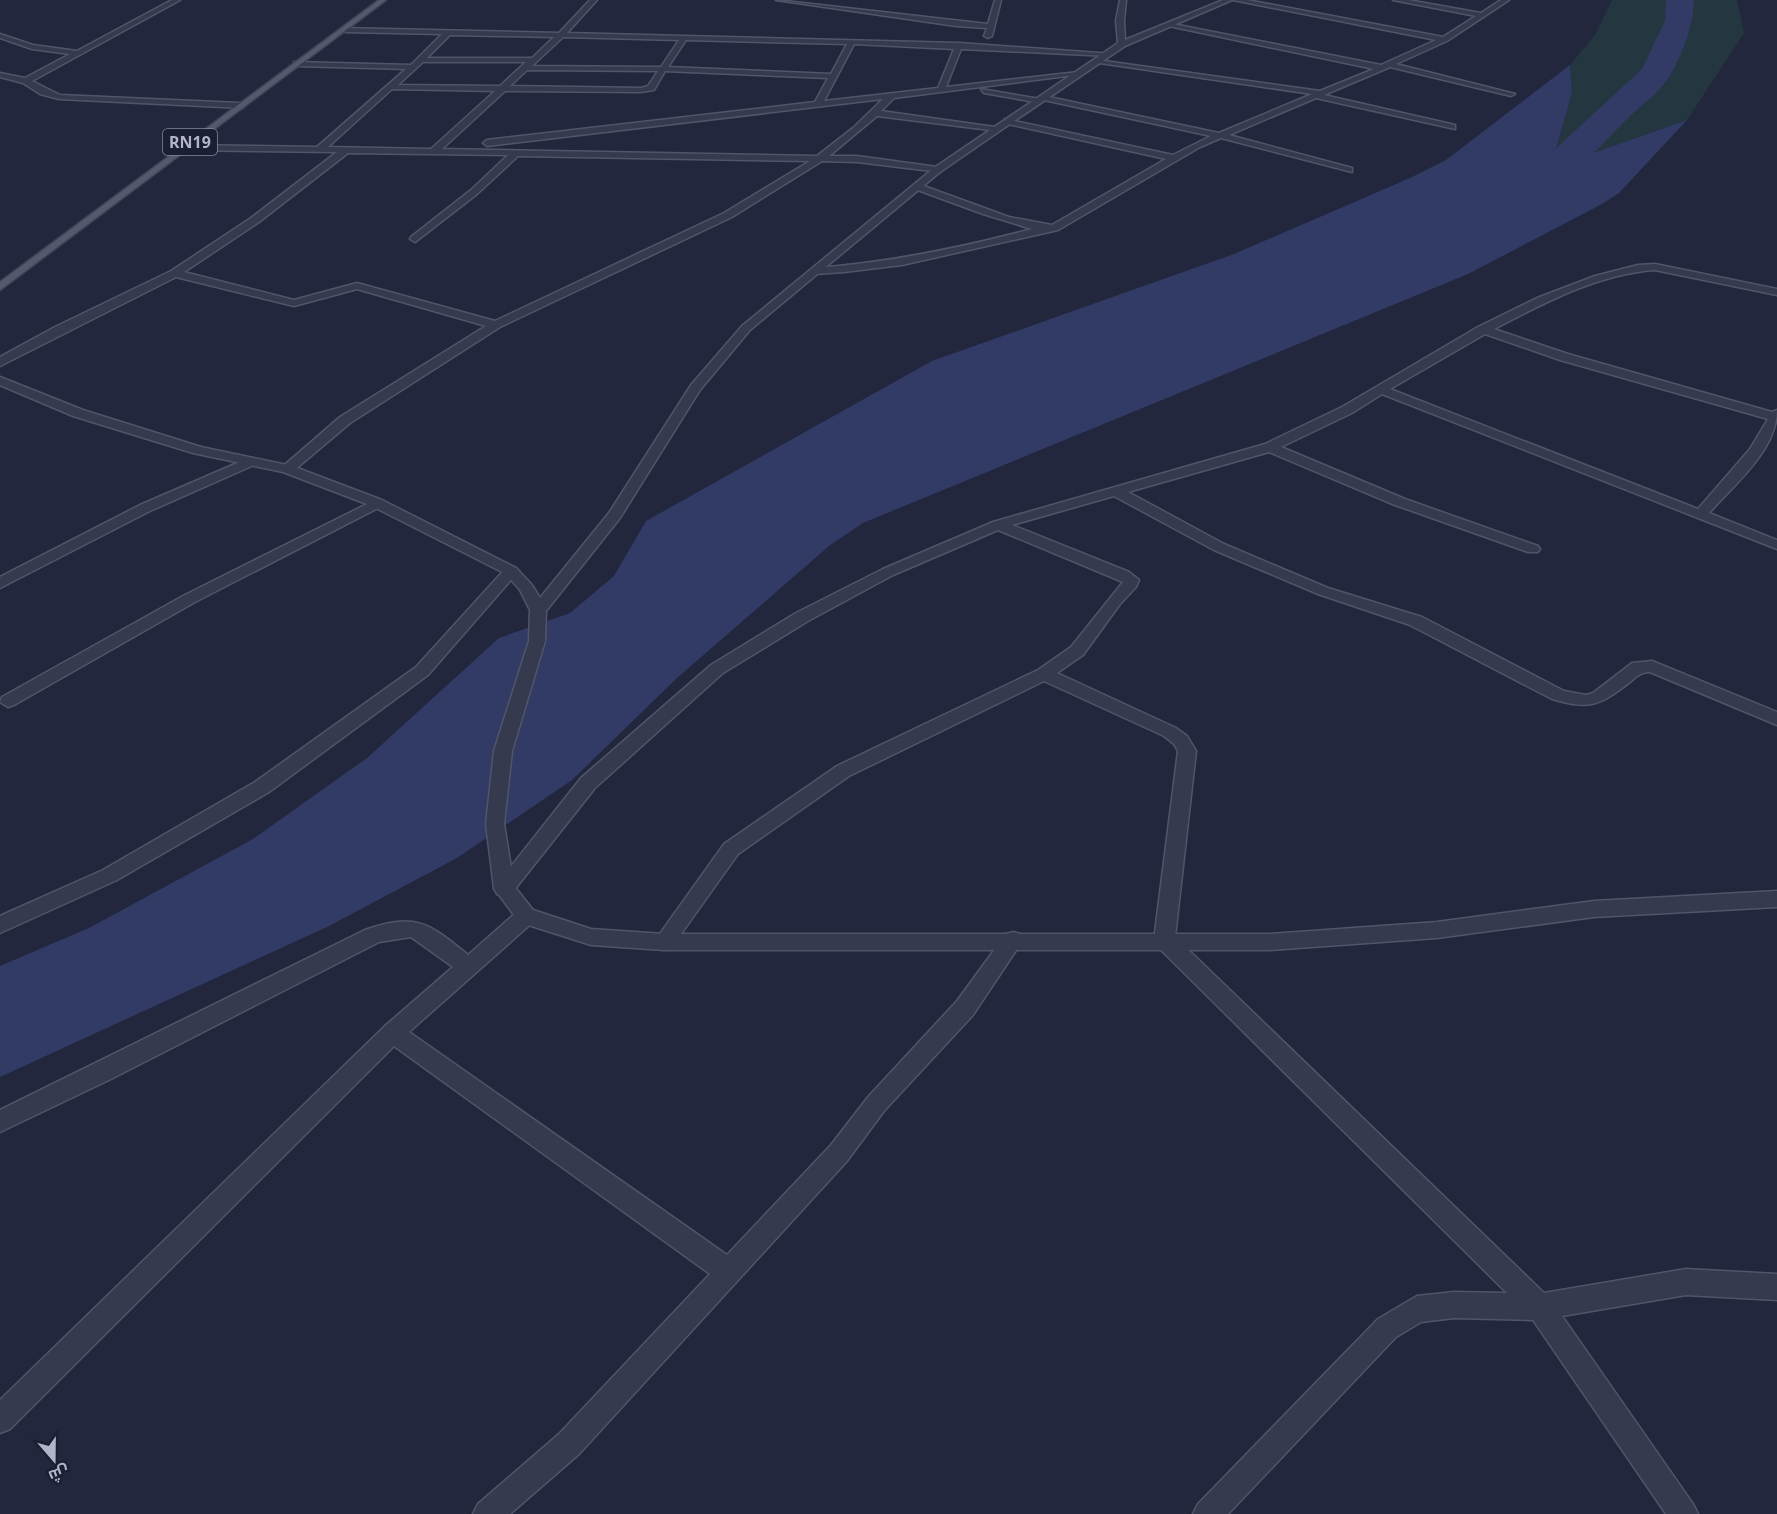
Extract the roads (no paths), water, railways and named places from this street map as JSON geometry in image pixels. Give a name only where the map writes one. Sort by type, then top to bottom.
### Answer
[{"type":"main road","name":"RN19","points":[[0,287],[383,0]]},
{"type":"street","points":[[26,81],[177,0]]},
{"type":"street","points":[[434,151],[563,33],[594,0]]},
{"type":"street","points":[[779,0],[956,24],[991,26]]},
{"type":"street","points":[[985,46],[998,0]]},
{"type":"street","points":[[1122,44],[1120,21],[1123,0]]},
{"type":"street","points":[[538,610],[615,515],[695,388],[723,352],[746,328],[937,170],[1008,121],[1122,44],[1228,0]]},
{"type":"street","points":[[1236,0],[1443,39]]},
{"type":"street","points":[[1396,0],[1482,15]]},
{"type":"street","points":[[814,271],[881,267],[1062,226],[1173,158],[1219,135],[1386,67],[1443,39],[1506,0]]},
{"type":"street","points":[[1168,25],[1386,67],[1511,94]]},
{"type":"street","points":[[345,30],[563,33],[959,45],[1108,54]]},
{"type":"street","points":[[320,149],[421,60],[449,31]]},
{"type":"street","points":[[0,36],[32,48],[78,53]]},
{"type":"street","points":[[391,87],[641,90],[651,88],[685,37]]},
{"type":"street","points":[[819,103],[852,42]]},
{"type":"street","points":[[941,90],[959,45]]},
{"type":"street","points":[[421,60],[533,60]]},
{"type":"street","points":[[1097,62],[1318,94],[1452,127]]},
{"type":"street","points":[[297,64],[412,67]]},
{"type":"street","points":[[524,68],[663,69],[833,76]]},
{"type":"street","points":[[454,152],[492,142],[1078,74]]},
{"type":"street","points":[[0,75],[26,81],[43,92],[59,97],[240,106]]},
{"type":"street","points":[[965,87],[1219,135],[1349,170]]},
{"type":"street","points":[[287,469],[345,420],[496,325],[728,215],[819,158],[877,113],[892,95]]},
{"type":"street","points":[[877,113],[998,128]]},
{"type":"street","points":[[1008,121],[1173,158]]},
{"type":"street","points":[[184,147],[857,159],[937,170]]},
{"type":"street","points":[[0,362],[59,329],[175,273],[255,220],[346,150]]},
{"type":"street","points":[[416,239],[474,192],[516,153]]},
{"type":"street","points":[[918,187],[1046,228]]},
{"type":"street","points":[[504,888],[588,783],[717,669],[802,617],[888,572],[998,525],[1113,490],[1270,447],[1382,390],[1482,329],[1542,300],[1599,278],[1638,268],[1671,269],[1777,292]]},
{"type":"street","points":[[175,273],[294,303],[357,286],[496,325]]},
{"type":"street","points":[[1482,329],[1564,357],[1776,416],[1755,451],[1701,514]]},
{"type":"street","points":[[0,381],[78,413],[198,450],[287,469],[377,503],[511,571],[527,588],[538,610],[537,641],[503,751],[495,824],[504,888],[526,916],[591,936],[664,942],[1282,941],[1437,930],[1594,909],[1777,899]]},
{"type":"street","points":[[1382,390],[1777,545]]},
{"type":"street","points":[[1270,447],[1360,488],[1533,549]]},
{"type":"street","points":[[0,583],[145,508],[249,462]]},
{"type":"street","points":[[1113,490],[1219,547],[1277,573],[1433,629],[1558,695],[1587,701],[1599,698],[1638,667],[1645,665],[1661,669],[1777,719]]},
{"type":"street","points":[[8,701],[189,599],[377,503]]},
{"type":"street","points":[[664,942],[731,849],[785,809],[843,771],[1044,674],[1077,651],[1114,601],[1131,584],[1131,580],[998,525]]},
{"type":"street","points":[[0,925],[110,875],[262,787],[422,671],[511,571]]},
{"type":"street","points":[[1044,674],[1170,732],[1181,740],[1187,751],[1173,849],[1164,940]]},
{"type":"street","points":[[0,1419],[393,1033],[526,916]]},
{"type":"street","points":[[0,1121],[87,1082],[310,966],[382,933],[404,928],[417,930],[468,967]]},
{"type":"street","points":[[488,1514],[569,1444],[839,1153],[884,1095],[964,1008],[1013,940]]},
{"type":"street","points":[[1164,940],[1540,1307],[1683,1514]]},
{"type":"street","points":[[393,1033],[729,1272]]},
{"type":"street","points":[[1208,1514],[1324,1390],[1387,1328],[1417,1309],[1454,1305],[1540,1307],[1686,1282],[1777,1287]]},
{"type":"water","points":[[1570,65],[1572,93],[1556,149],[1562,164],[1687,120],[1619,193],[1602,204],[1468,274],[863,523],[829,546],[677,678],[572,780],[457,858],[329,926],[0,1077],[0,966],[89,928],[253,839],[367,758],[499,638],[570,613],[614,576],[646,521],[932,361],[1234,254],[1410,178],[1446,160]]},
{"type":"waterway","points":[[1477,214],[1517,197],[1538,185],[1656,73],[1679,21],[1680,0]]}]
